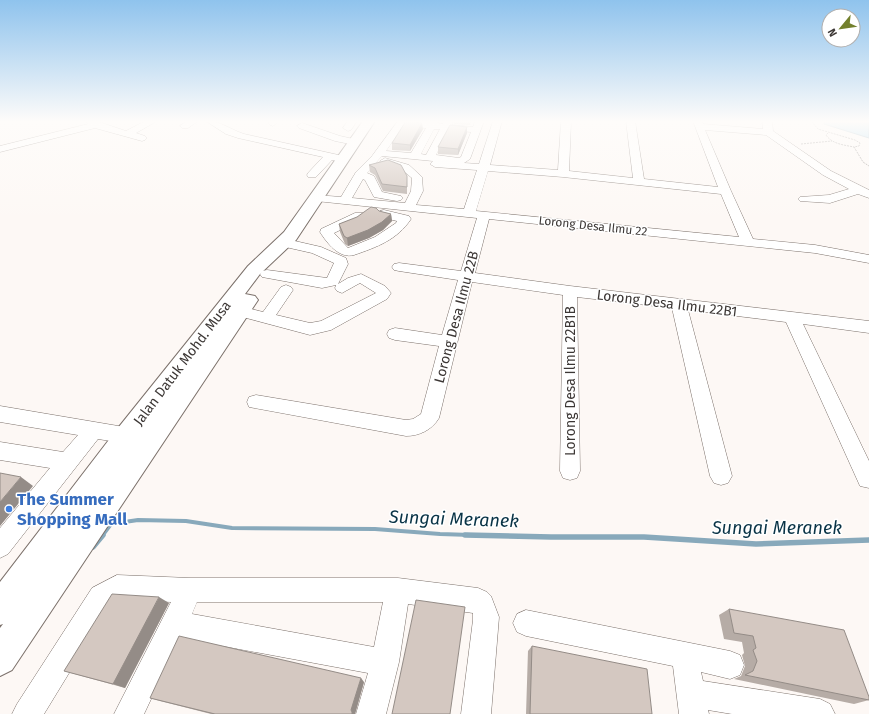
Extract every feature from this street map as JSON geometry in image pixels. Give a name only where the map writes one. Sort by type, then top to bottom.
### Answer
[{"type":"main road","name":"Jalan Datuk Mohd. Musa","points":[[0,608],[127,436],[254,270],[288,239],[316,198],[336,158],[340,154]]},
{"type":"main road","name":"Jalan Datuk Mohd. Musa","points":[[0,658],[240,311],[276,282],[288,239]]},
{"type":"street","points":[[320,154],[336,158]]},
{"type":"street","points":[[432,161],[435,154]]},
{"type":"street","points":[[432,161],[454,161],[465,159],[467,154]]},
{"type":"street","name":"Lorong Desa Ilmu 22B","points":[[256,402],[406,428],[419,426],[429,418],[466,277],[484,168],[488,154]]},
{"type":"street","points":[[563,174],[564,154]]},
{"type":"street","points":[[636,154],[640,181]]},
{"type":"street","points":[[710,154],[748,242]]},
{"type":"street","points":[[800,154],[827,173],[869,195]]},
{"type":"street","points":[[345,200],[360,174],[378,155],[414,157],[484,168],[640,181],[725,191]]},
{"type":"street","points":[[360,174],[370,178],[378,195],[411,204],[417,191],[418,177],[405,167],[378,155]]},
{"type":"street","points":[[312,175],[336,158]]},
{"type":"street","points":[[804,200],[830,200],[858,190]]},
{"type":"street","name":"Lorong Desa Ilmu 22","points":[[316,198],[345,200],[369,207],[411,204],[477,215],[815,249],[869,259]]},
{"type":"street","points":[[369,207],[405,219],[393,232],[379,240],[349,252],[343,251],[326,233],[327,231],[349,222],[369,207]]},
{"type":"street","points":[[267,317],[276,282],[332,282],[342,264],[340,261],[323,252],[288,239]]},
{"type":"street","name":"Lorong Desa Ilmu 22B1","points":[[399,267],[570,291],[869,327]]},
{"type":"street","points":[[240,311],[315,329],[325,326],[382,296],[384,293],[361,278],[342,288]]},
{"type":"street","name":"Lorong Desa Ilmu 22B1B","points":[[570,291],[570,471]]},
{"type":"street","points":[[679,304],[721,476]]},
{"type":"street","points":[[792,318],[867,479]]},
{"type":"street","points":[[395,334],[448,342]]},
{"type":"street","points":[[0,414],[152,439]]},
{"type":"street","points":[[0,546],[93,430]]},
{"type":"street","points":[[0,451],[67,462]]},
{"type":"street","points":[[27,714],[101,597],[105,593],[117,587],[190,590],[398,590],[474,600],[481,603],[486,614],[476,714]]},
{"type":"street","points":[[129,714],[190,590]]},
{"type":"street","points":[[372,714],[385,662],[398,590]]},
{"type":"street","points":[[526,623],[730,665]]},
{"type":"street","points":[[174,624],[385,662]]},
{"type":"street","points":[[685,655],[692,704],[820,714]]},
{"type":"path","points":[[858,154],[863,162],[869,166]]},
{"type":"building","points":[[388,160],[401,165],[407,176],[407,187],[382,184],[375,168],[369,165]]},
{"type":"building","points":[[371,207],[391,214],[382,222],[368,230],[347,238],[344,236],[339,224],[357,217]]},
{"type":"building","points":[[0,473],[21,477],[0,502]]},
{"type":"building","points":[[112,594],[159,597],[113,684],[64,671]]},
{"type":"building","points":[[416,600],[465,607],[450,714],[392,714]]},
{"type":"building","points":[[729,609],[844,630],[869,700],[745,675],[753,671],[757,661],[753,650],[756,648],[753,636],[734,633]]},
{"type":"building","points":[[179,636],[361,678],[351,710],[352,714],[215,714],[150,698]]},
{"type":"building","points":[[532,646],[647,669],[652,714],[530,714]]},
{"type":"waterway","name":"Sungai Meranek","points":[[102,536],[111,524],[138,520],[186,521],[232,528],[375,529],[440,534],[486,536]]},
{"type":"waterway","name":"Sungai Meranek","points":[[93,547],[103,535]]},
{"type":"waterway","name":"Sungai Meranek","points":[[465,535],[486,536]]},
{"type":"waterway","name":"Sungai Meranek","points":[[486,536],[644,537],[756,544],[869,540]]},
{"type":"waterway","name":"Sungai Meranek","points":[[486,536],[502,536]]},
{"type":"place","name":"The Summer Shopping Mall","points":[[9,509]]}]
